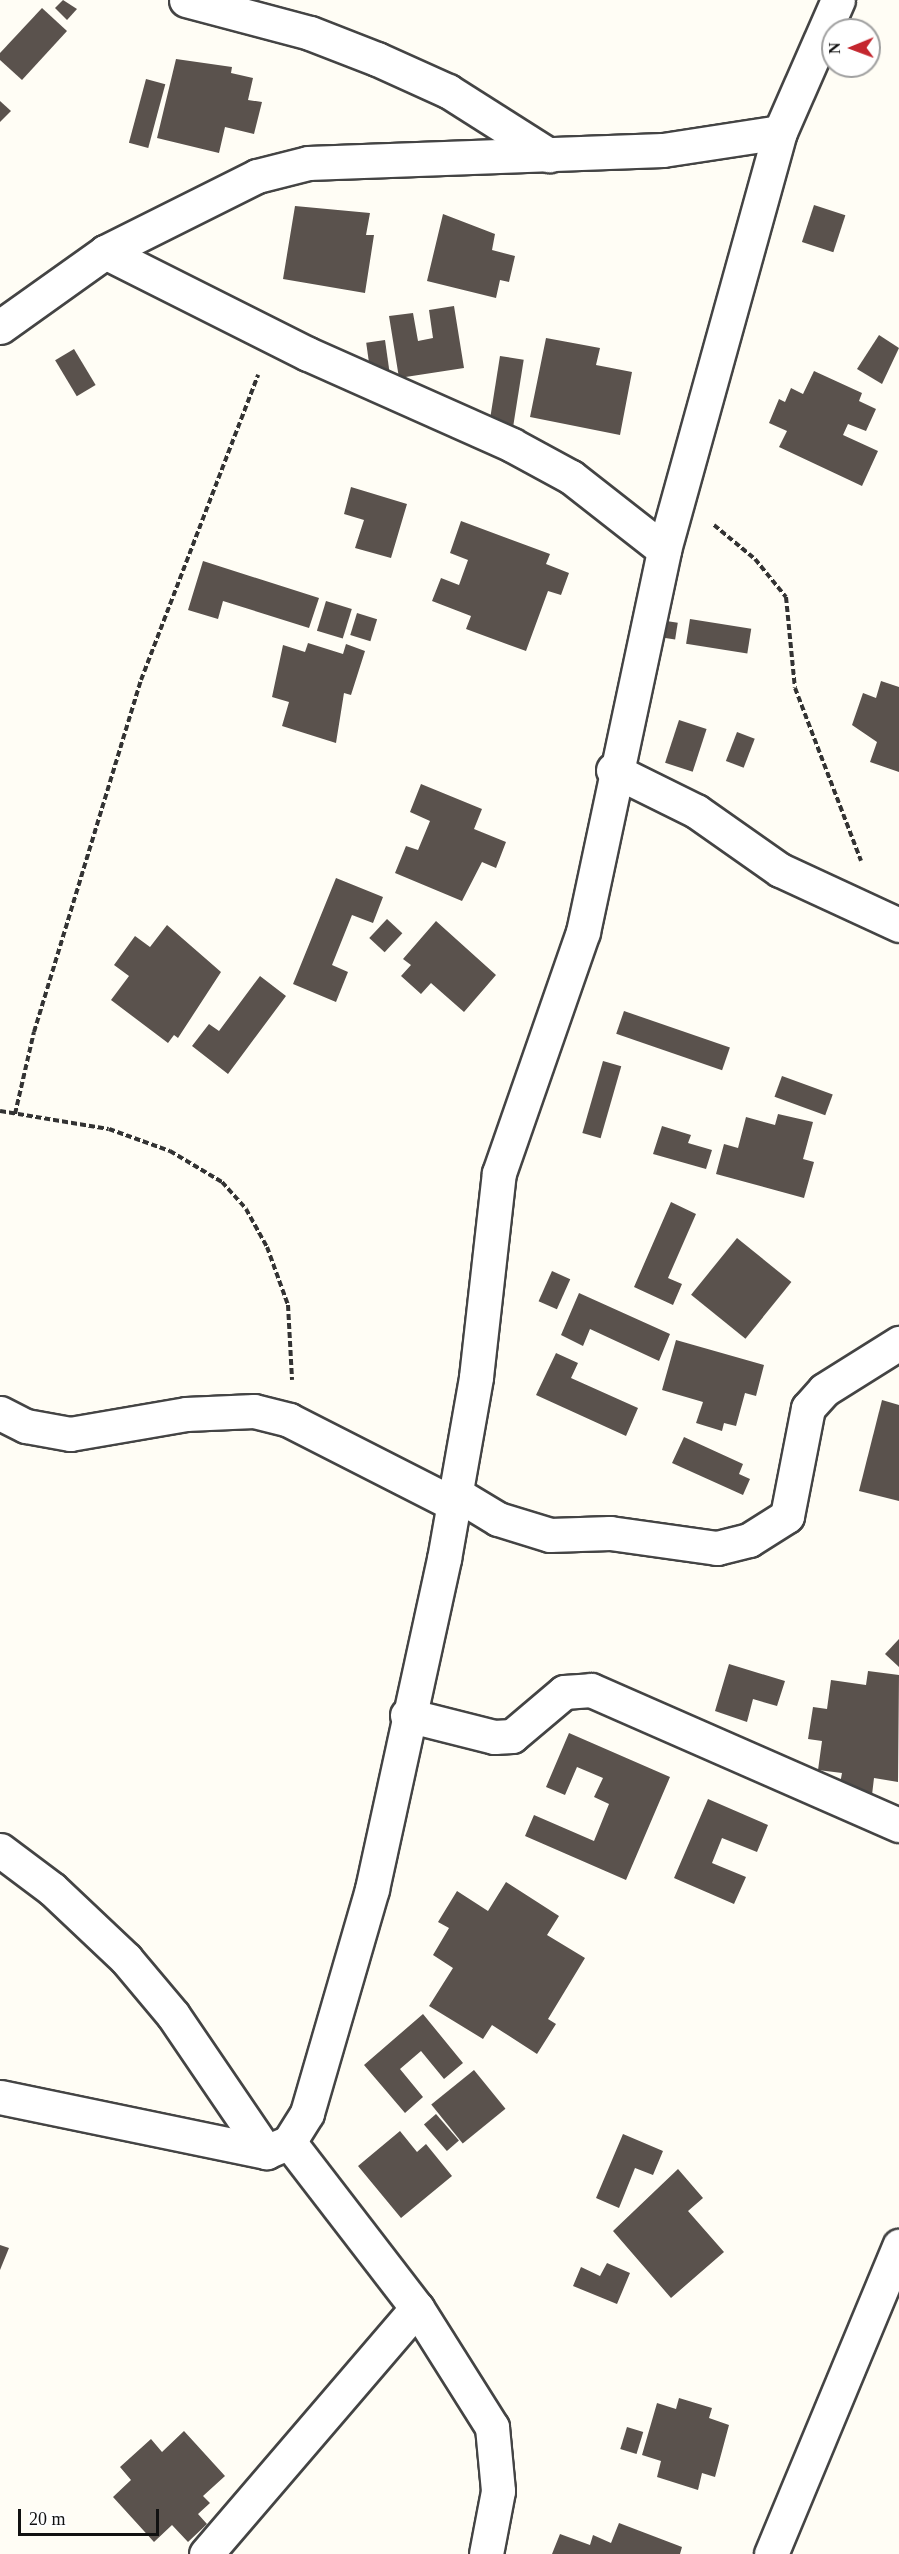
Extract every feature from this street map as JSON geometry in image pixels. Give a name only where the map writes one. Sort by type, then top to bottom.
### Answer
[{"type":"street","points":[[186,0],[310,33],[377,58],[448,91],[549,155]]},
{"type":"street","points":[[277,2147],[307,2113],[372,1889],[454,1498],[476,1377],[499,1173],[583,932],[613,770],[664,550],[780,132],[838,0]]},
{"type":"street","points":[[0,327],[105,252],[256,176],[308,163],[663,150],[780,132]]},
{"type":"street","points":[[105,252],[277,338],[541,461],[664,550]]},
{"type":"street","points":[[613,770],[696,812],[780,870],[890,921]]},
{"type":"street","points":[[0,1413],[26,1426],[70,1434],[186,1414],[254,1411],[289,1420],[498,1519],[550,1534],[610,1533],[717,1548],[749,1540],[787,1516],[808,1408],[837,1381],[899,1342]]},
{"type":"street","points":[[407,1715],[494,1737],[512,1736],[564,1692],[591,1690],[899,1825]]},
{"type":"street","points":[[0,1850],[52,1889],[126,1959],[277,2147],[417,2308],[492,2427],[498,2492],[486,2554]]},
{"type":"street","points":[[0,2097],[277,2147]]},
{"type":"street","points":[[771,2554],[887,2304],[899,2247]]},
{"type":"street","points":[[206,2554],[417,2308]]},
{"type":"path","points":[[15,1114],[34,1032],[141,680],[225,453],[277,338]]},
{"type":"path","points":[[679,496],[755,559],[786,597],[795,688],[890,921]]},
{"type":"path","points":[[0,1111],[110,1129],[170,1151],[230,1191],[267,1247],[288,1305],[293,1372],[289,1420]]},
{"type":"building","points":[[63,0],[77,9],[67,20],[55,8]]},
{"type":"building","points":[[42,8],[67,31],[22,80],[0,60],[0,53]]},
{"type":"building","points":[[176,59],[232,67],[231,73],[253,78],[248,100],[262,102],[254,134],[225,127],[219,153],[157,138]]},
{"type":"building","points":[[146,79],[165,84],[148,148],[129,143]]},
{"type":"building","points":[[0,101],[11,111],[0,122]]},
{"type":"building","points":[[814,205],[845,215],[833,252],[802,242]]},
{"type":"building","points":[[295,206],[370,213],[366,235],[374,235],[365,293],[283,279]]},
{"type":"building","points":[[443,214],[495,234],[492,250],[515,256],[509,282],[500,280],[496,298],[427,281]]},
{"type":"building","points":[[454,306],[464,368],[399,378],[389,316],[413,313],[418,341],[433,338],[429,310]]},
{"type":"building","points":[[879,335],[899,348],[882,384],[857,369]]},
{"type":"building","points":[[546,338],[600,348],[596,365],[632,372],[620,435],[530,417]]},
{"type":"building","points":[[385,340],[391,383],[372,385],[366,343]]},
{"type":"building","points":[[74,349],[96,385],[77,396],[55,360]]},
{"type":"building","points":[[500,356],[524,360],[513,425],[490,421]]},
{"type":"building","points":[[814,371],[862,393],[859,401],[876,409],[866,431],[848,424],[843,435],[878,451],[862,486],[779,447],[787,431],[769,423],[779,399],[785,402],[791,388],[803,394]]},
{"type":"building","points":[[351,487],[407,504],[391,558],[355,548],[364,520],[344,514]]},
{"type":"building","points":[[461,521],[550,554],[546,564],[569,573],[561,595],[548,591],[526,651],[466,629],[471,616],[432,601],[441,578],[459,585],[468,560],[450,553]]},
{"type":"building","points":[[203,561],[319,598],[309,628],[223,601],[218,619],[188,610]]},
{"type":"building","points":[[326,601],[352,609],[343,639],[317,631]]},
{"type":"building","points":[[357,613],[377,619],[370,641],[350,635]]},
{"type":"building","points":[[690,619],[751,629],[747,653],[686,644]]},
{"type":"building","points":[[660,620],[678,623],[675,640],[657,637]]},
{"type":"building","points":[[308,643],[343,654],[346,644],[365,651],[351,695],[344,693],[336,743],[282,726],[289,702],[272,697],[283,645],[305,652]]},
{"type":"building","points":[[881,681],[899,687],[899,772],[870,762],[877,742],[852,725],[863,693],[876,698]]},
{"type":"building","points":[[679,720],[707,729],[693,772],[665,763]]},
{"type":"building","points":[[737,732],[755,739],[744,768],[726,761]]},
{"type":"building","points":[[421,784],[482,809],[474,829],[506,842],[496,868],[482,862],[462,901],[395,873],[406,846],[418,850],[430,821],[410,812]]},
{"type":"building","points":[[336,878],[383,897],[373,923],[352,915],[332,965],[348,972],[336,1002],[293,984]]},
{"type":"building","points":[[387,919],[402,933],[385,952],[369,938]]},
{"type":"building","points":[[436,921],[496,975],[464,1012],[431,983],[421,994],[401,976],[411,965],[403,959]]},
{"type":"building","points":[[167,925],[221,972],[178,1038],[174,1035],[168,1043],[111,1000],[129,976],[114,965],[135,936],[150,947]]},
{"type":"building","points":[[260,976],[286,996],[228,1074],[192,1046],[209,1024],[219,1031]]},
{"type":"building","points":[[624,1011],[730,1047],[722,1070],[616,1034]]},
{"type":"building","points":[[603,1061],[621,1066],[601,1138],[582,1133]]},
{"type":"building","points":[[782,1076],[833,1094],[825,1115],[774,1097]]},
{"type":"building","points":[[778,1114],[813,1122],[803,1159],[814,1162],[804,1198],[716,1174],[724,1144],[738,1148],[746,1117],[775,1125]]},
{"type":"building","points":[[662,1126],[691,1135],[688,1143],[712,1150],[706,1169],[653,1154]]},
{"type":"building","points":[[671,1202],[696,1214],[668,1278],[682,1284],[673,1305],[634,1287]]},
{"type":"building","points":[[737,1238],[791,1282],[745,1339],[691,1295]]},
{"type":"building","points":[[552,1271],[570,1279],[557,1309],[539,1301]]},
{"type":"building","points":[[579,1293],[670,1334],[659,1361],[590,1329],[583,1346],[561,1335]]},
{"type":"building","points":[[676,1340],[764,1365],[756,1396],[745,1393],[736,1426],[724,1423],[722,1431],[696,1423],[703,1402],[662,1390]]},
{"type":"building","points":[[556,1353],[578,1363],[571,1378],[638,1408],[626,1436],[536,1395]]},
{"type":"building","points":[[882,1400],[899,1405],[899,1501],[859,1491]]},
{"type":"building","points":[[684,1437],[743,1464],[739,1474],[750,1479],[743,1495],[672,1463]]},
{"type":"building","points":[[899,1639],[899,1667],[885,1654]]},
{"type":"building","points":[[729,1664],[785,1681],[777,1706],[753,1699],[747,1722],[715,1711]]},
{"type":"building","points":[[868,1671],[899,1675],[898,1782],[874,1778],[872,1795],[839,1789],[842,1773],[818,1770],[822,1741],[808,1739],[813,1707],[827,1709],[831,1680],[866,1685]]},
{"type":"building","points":[[569,1733],[670,1777],[626,1880],[525,1836],[534,1815],[594,1841],[609,1804],[594,1797],[603,1778],[577,1767],[565,1795],[546,1787]]},
{"type":"building","points":[[708,1799],[768,1825],[757,1852],[722,1838],[712,1863],[746,1877],[734,1904],[674,1878]]},
{"type":"building","points":[[506,1882],[559,1916],[547,1935],[585,1958],[548,2019],[556,2024],[537,2054],[492,2025],[483,2039],[429,2006],[453,1968],[433,1955],[449,1928],[438,1922],[457,1891],[488,1911]]},
{"type":"building","points":[[423,2014],[463,2063],[444,2079],[421,2051],[400,2069],[423,2097],[405,2113],[364,2065]]},
{"type":"building","points":[[474,2070],[505,2109],[463,2143],[431,2105]]},
{"type":"building","points":[[436,2114],[459,2140],[447,2151],[424,2124]]},
{"type":"building","points":[[400,2131],[417,2152],[426,2144],[452,2176],[401,2218],[358,2166]]},
{"type":"building","points":[[623,2134],[663,2151],[653,2175],[635,2168],[619,2208],[596,2198]]},
{"type":"building","points":[[678,2169],[703,2198],[688,2211],[724,2252],[671,2298],[613,2231]]},
{"type":"building","points":[[0,2245],[9,2248],[0,2270]]},
{"type":"building","points":[[607,2263],[630,2273],[617,2304],[573,2286],[581,2267],[600,2276]]},
{"type":"building","points":[[679,2398],[712,2408],[709,2418],[729,2425],[715,2477],[702,2473],[698,2490],[657,2477],[661,2461],[642,2455],[657,2403],[676,2409]]},
{"type":"building","points":[[627,2427],[643,2432],[637,2454],[620,2449]]},
{"type":"building","points":[[184,2431],[225,2476],[203,2496],[210,2503],[198,2514],[207,2524],[188,2542],[172,2525],[154,2542],[113,2497],[131,2480],[120,2467],[151,2439],[162,2452]]},
{"type":"building","points":[[619,2523],[682,2547],[680,2554],[552,2554],[560,2534],[590,2545],[593,2535],[611,2543]]}]
